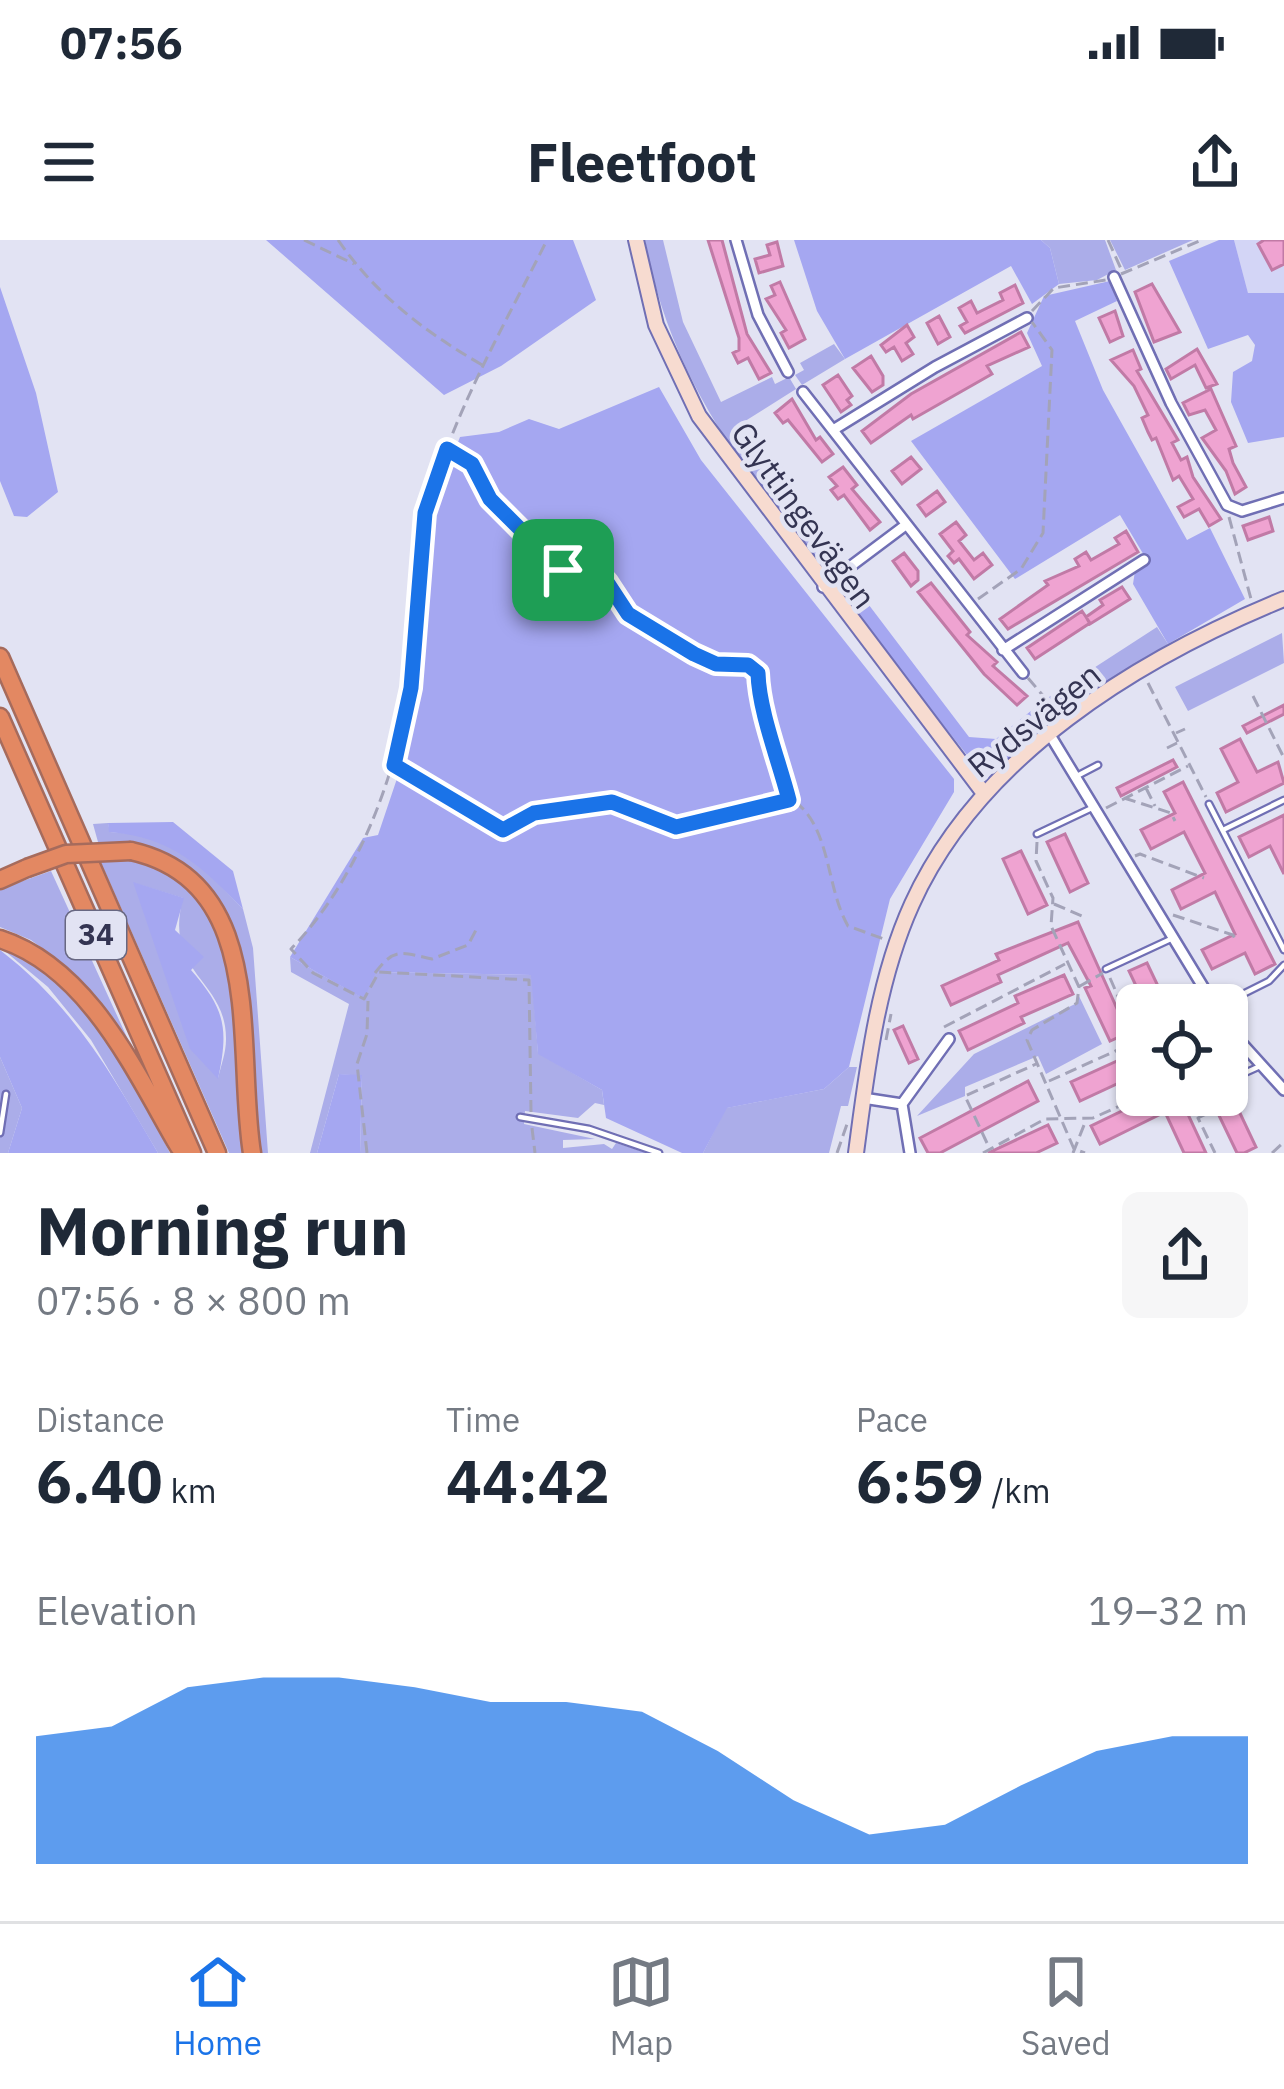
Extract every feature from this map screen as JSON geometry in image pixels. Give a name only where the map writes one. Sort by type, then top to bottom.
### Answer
[{"type":"highway","name":"34","points":[[0,657],[217,1153]]},
{"type":"highway","name":"34","points":[[0,717],[187,1153]]},
{"type":"highway","points":[[0,880],[66,854],[130,851],[167,863],[202,890],[231,942],[252,1153]]},
{"type":"highway","points":[[0,939],[28,950],[70,984],[132,1067],[187,1153]]},
{"type":"street","name":"Glyttingevägen","points":[[636,240],[656,326],[682,386],[736,471],[983,792]]},
{"type":"street","points":[[736,240],[758,315],[788,371]]},
{"type":"street","points":[[1119,275],[1171,403],[1233,510],[1284,498]]},
{"type":"street","points":[[833,430],[1027,318]]},
{"type":"street","points":[[802,392],[1023,674]]},
{"type":"street","points":[[823,587],[903,526]]},
{"type":"street","points":[[1003,650],[1144,560]]},
{"type":"street","name":"Rydsvägen","points":[[856,1153],[863,1098],[897,944],[937,855],[983,792],[1050,735],[1142,671],[1281,604]]},
{"type":"street","points":[[1050,735],[1204,984]]},
{"type":"street","points":[[910,1153],[902,1104],[949,1040]]},
{"type":"street","points":[[1248,1054],[1284,1090]]},
{"type":"street","points":[[863,1098],[902,1104]]},
{"type":"lane","points":[[1075,777],[1098,766]]},
{"type":"lane","points":[[1222,830],[1284,800]]},
{"type":"lane","points":[[1209,804],[1284,950]]},
{"type":"lane","points":[[1037,834],[1096,809]]},
{"type":"lane","points":[[1106,969],[1173,938]]},
{"type":"lane","points":[[1248,991],[1268,981],[1284,965]]},
{"type":"lane","points":[[1248,1072],[1258,1067]]},
{"type":"lane","points":[[0,1133],[6,1094]]},
{"type":"lane","points":[[520,1117],[590,1129],[659,1153]]},
{"type":"path","points":[[304,240],[355,265]]},
{"type":"path","points":[[338,240],[369,285],[441,341],[484,366]]},
{"type":"path","points":[[368,998],[313,974],[291,949],[316,923],[394,765],[414,668],[425,513],[484,366],[548,240]]},
{"type":"path","points":[[1108,240],[1119,275]]},
{"type":"path","points":[[967,606],[1022,569],[1043,533],[1052,350],[1027,318]]},
{"type":"path","points":[[447,449],[472,464],[490,499],[529,538],[538,556],[607,582],[628,614],[694,654],[716,664],[748,665],[758,673],[761,712],[772,729],[789,800]]},
{"type":"path","points":[[1233,510],[1230,525],[1244,556],[1251,600]]},
{"type":"path","points":[[1142,671],[1209,804]]},
{"type":"path","points":[[1023,674],[1066,723]]},
{"type":"path","points":[[1253,696],[1284,758]]},
{"type":"path","points":[[1154,717],[1163,712]]},
{"type":"path","points":[[1174,734],[1185,729]]},
{"type":"path","points":[[1167,748],[1178,743]]},
{"type":"path","points":[[394,765],[503,830],[534,813],[612,802],[676,827],[789,800],[806,809],[816,826],[832,892],[848,926],[897,944]]},
{"type":"path","points":[[1096,809],[1190,765]]},
{"type":"path","points":[[1146,787],[1156,808]]},
{"type":"path","points":[[1124,798],[1156,808],[1175,821]]},
{"type":"path","points":[[1037,834],[1036,861],[1052,903],[1051,926],[1079,987],[1077,1003],[1031,1030],[1027,1040],[1074,1151]]},
{"type":"path","points":[[1127,861],[1150,848]]},
{"type":"path","points":[[1140,854],[1204,878]]},
{"type":"path","points":[[1052,903],[1082,916]]},
{"type":"path","points":[[1166,917],[1180,907]]},
{"type":"path","points":[[1166,917],[1233,935],[1236,941]]},
{"type":"path","points":[[367,1153],[357,1064],[367,1034],[374,975],[394,952],[404,949],[432,959],[468,944],[476,930]]},
{"type":"path","points":[[944,1027],[1066,963]]},
{"type":"path","points":[[1079,987],[1106,969],[1116,995]]},
{"type":"path","points":[[374,975],[529,980],[535,1153]]},
{"type":"path","points":[[880,1060],[892,1009]]},
{"type":"path","points":[[1046,1083],[1116,1050]]},
{"type":"path","points":[[994,1153],[965,1096],[1037,1064]]},
{"type":"path","points":[[982,1153],[989,1145],[1045,1119],[1088,1119],[1116,1107]]},
{"type":"path","points":[[1202,1116],[1198,1118],[1215,1153]]},
{"type":"path","points":[[1074,1151],[1088,1119]]},
{"type":"path","points":[[1272,1153],[1284,1142]]},
{"type":"path","points":[[1074,1151],[1085,1153]]},
{"type":"shaded area","points":[[266,240],[573,240],[596,300],[501,366],[444,395]]},
{"type":"shaded area","points":[[645,240],[663,240],[683,322],[721,402],[772,377],[775,384],[789,377],[796,389],[734,428],[835,558],[847,562],[834,571],[820,571],[712,416],[672,334]]},
{"type":"shaded area","points":[[794,240],[1041,240],[1050,248],[1059,284],[1032,304],[1011,266],[845,359],[817,311]]},
{"type":"shaded area","points":[[1041,240],[1105,240],[1116,270],[1097,280],[1059,284],[1050,248]]},
{"type":"shaded area","points":[[1110,240],[1193,240],[1125,270]]},
{"type":"shaded area","points":[[1219,240],[1234,240],[1248,293],[1284,293],[1284,437],[1248,443],[1231,402],[1233,372],[1252,361],[1255,345],[1248,335],[1208,349],[1169,261]]},
{"type":"shaded area","points":[[1234,240],[1284,240],[1284,293],[1248,293]]},
{"type":"shaded area","points":[[1110,281],[1117,301],[1075,321],[1103,390],[1187,540],[1210,528],[1245,599],[1168,644],[1133,584],[1135,571],[1148,562],[1120,515],[1015,579],[911,441],[1042,366],[1027,333],[1044,296]]},
{"type":"shaded area","points":[[0,287],[36,393],[58,492],[27,517],[14,516],[0,481]]},
{"type":"shaded area","points":[[834,344],[845,359],[802,385],[795,375],[804,370],[800,363]]},
{"type":"shaded area","points":[[659,387],[701,460],[954,779],[954,792],[890,899],[849,1067],[824,1089],[727,1108],[703,1153],[682,1153],[606,1118],[602,1090],[538,1054],[531,975],[376,972],[364,999],[290,957],[363,838],[378,835],[411,737],[431,513],[460,437],[499,432],[529,419],[559,429]]},
{"type":"shaded area","points":[[854,570],[853,584],[969,737],[996,739],[1042,702],[1056,717],[1002,765],[989,770],[971,760],[838,593],[842,579]]},
{"type":"shaded area","points":[[1157,627],[1168,644],[1061,713],[1049,697]]},
{"type":"shaded area","points":[[1282,633],[1284,663],[1188,711],[1175,687]]},
{"type":"shaded area","points":[[173,822],[233,871],[243,909],[184,856],[151,840],[109,832],[108,823]]},
{"type":"shaded area","points":[[108,823],[110,832],[146,835],[191,855],[243,909],[253,948],[268,1153],[261,1153],[249,1001],[240,951],[223,907],[195,872],[155,849],[98,842],[93,824]]},
{"type":"shaded area","points":[[99,858],[150,866],[187,889],[212,923],[228,964],[241,1060],[246,1153],[229,1153]],"holes":[[[134,883],[183,898],[181,944],[224,1020],[226,1045],[218,1078]]]},
{"type":"shaded area","points":[[51,871],[136,1057],[67,967],[31,940],[0,927],[0,889]]},
{"type":"shaded area","points":[[133,882],[184,898],[175,930],[204,957],[191,970],[211,996],[221,1020],[218,1079],[190,1049]]},
{"type":"shaded area","points":[[0,947],[57,982],[81,1007],[122,1063],[170,1153],[158,1153],[91,1040],[48,987]]},
{"type":"shaded area","points":[[0,950],[71,1019],[158,1153],[8,1153],[22,1108],[0,1057]]},
{"type":"shaded area","points":[[290,957],[363,998],[375,972],[532,975],[538,1053],[602,1090],[604,1105],[595,1103],[578,1118],[525,1111],[524,1124],[595,1139],[563,1140],[563,1148],[604,1144],[612,1149],[616,1143],[647,1153],[360,1153],[362,1076],[339,1074],[317,1153],[310,1153],[349,1004],[291,972]]},
{"type":"shaded area","points":[[1078,994],[1102,1044],[1046,1074],[1038,1056],[965,1087],[965,1096],[917,1116],[974,1054],[1077,1003]]},
{"type":"shaded area","points":[[0,1057],[22,1108],[8,1153],[0,1153]]},
{"type":"shaded area","points":[[849,1067],[857,1067],[829,1153],[703,1153],[726,1108],[824,1089]]},
{"type":"shaded area","points":[[339,1074],[362,1075],[360,1153],[317,1153]]},
{"type":"building","points":[[708,240],[722,240],[747,334],[771,373],[759,379],[748,358],[738,363],[733,353],[739,350],[739,338]]},
{"type":"building","points":[[1284,240],[1284,264],[1272,270],[1258,244]]},
{"type":"building","points":[[777,242],[783,266],[759,273],[755,259],[770,255],[767,245]]},
{"type":"building","points":[[780,282],[805,339],[789,348],[781,333],[786,330],[766,299],[775,295],[771,286]]},
{"type":"building","points":[[1152,284],[1180,332],[1154,342],[1135,292]]},
{"type":"building","points":[[1015,285],[1023,303],[965,333],[960,326],[967,322],[959,308],[971,301],[977,313],[1003,300],[1000,293]]},
{"type":"building","points":[[1115,311],[1123,336],[1110,342],[1099,318]]},
{"type":"building","points":[[939,316],[950,337],[938,344],[927,323]]},
{"type":"building","points":[[907,325],[914,337],[906,343],[913,354],[902,361],[894,347],[886,352],[881,345]]},
{"type":"building","points":[[1021,332],[1029,347],[987,366],[992,374],[913,419],[911,415],[871,443],[862,431],[911,394]]},
{"type":"building","points":[[1197,349],[1217,384],[1206,388],[1195,365],[1171,379],[1166,369]]},
{"type":"building","points":[[1133,350],[1141,369],[1137,371],[1178,440],[1172,443],[1181,460],[1187,457],[1193,477],[1221,519],[1209,526],[1199,509],[1184,517],[1178,507],[1193,499],[1179,476],[1173,480],[1142,418],[1148,415],[1134,386],[1111,360]]},
{"type":"building","points":[[871,356],[883,376],[883,385],[872,392],[853,368]]},
{"type":"building","points":[[838,375],[852,396],[847,400],[851,405],[841,412],[823,385]]},
{"type":"building","points":[[1211,389],[1236,446],[1229,449],[1246,487],[1235,494],[1226,471],[1202,438],[1216,430],[1205,410],[1189,415],[1183,403]]},
{"type":"building","points":[[792,399],[816,440],[820,437],[833,454],[822,462],[788,420],[783,423],[775,413]]},
{"type":"building","points":[[911,457],[921,469],[902,484],[892,471]]},
{"type":"building","points":[[843,467],[857,485],[852,489],[880,522],[870,530],[844,495],[838,499],[831,490],[837,486],[829,477]]},
{"type":"building","points":[[937,491],[945,502],[926,516],[918,505]]},
{"type":"building","points":[[1269,517],[1273,531],[1248,540],[1243,526]]},
{"type":"building","points":[[956,522],[966,535],[959,541],[974,560],[983,553],[992,565],[974,579],[959,559],[954,563],[948,556],[953,551],[940,534]]},
{"type":"building","points":[[1126,531],[1138,552],[1008,629],[1000,619],[1048,585],[1045,581],[1079,566],[1075,559],[1086,552],[1091,560],[1119,544],[1115,538]]},
{"type":"building","points":[[904,553],[918,571],[918,580],[911,586],[893,561]]},
{"type":"building","points":[[931,583],[970,632],[967,635],[997,662],[993,666],[1027,696],[1017,705],[984,674],[918,592]]},
{"type":"building","points":[[1122,587],[1130,599],[1090,624],[1086,617],[1103,605],[1100,600]]},
{"type":"building","points":[[1082,611],[1090,623],[1035,659],[1027,648]]},
{"type":"building","points":[[1284,705],[1284,714],[1247,733],[1243,726]]},
{"type":"building","points":[[1240,739],[1257,772],[1278,762],[1284,783],[1226,812],[1217,793],[1238,782],[1221,749]]},
{"type":"building","points":[[1173,760],[1177,767],[1121,796],[1117,788]]},
{"type":"building","points":[[1183,782],[1275,964],[1255,974],[1245,953],[1212,969],[1202,950],[1235,934],[1215,892],[1181,909],[1172,890],[1205,873],[1184,832],[1151,849],[1141,830],[1175,813],[1164,792]]},
{"type":"building","points":[[1284,815],[1284,874],[1270,846],[1249,857],[1239,837]]},
{"type":"building","points":[[1065,834],[1088,883],[1070,892],[1047,842]]},
{"type":"building","points":[[1021,851],[1047,905],[1028,914],[1003,859]]},
{"type":"building","points":[[1078,922],[1116,1006],[1116,1038],[1110,1041],[1085,988],[1091,986],[1068,943],[998,975],[1001,982],[951,1005],[942,986],[999,960],[996,954]]},
{"type":"building","points":[[1147,963],[1157,984],[1135,984],[1129,971]]},
{"type":"building","points":[[1064,975],[1073,994],[1021,1017],[1024,1023],[968,1050],[959,1031],[1018,1003],[1015,996]]},
{"type":"building","points":[[903,1026],[918,1059],[909,1063],[894,1030]]},
{"type":"building","points":[[1116,1061],[1116,1084],[1080,1101],[1071,1082]]},
{"type":"building","points":[[1028,1081],[1038,1101],[940,1153],[928,1153],[920,1138]]},
{"type":"building","points":[[1116,1114],[1157,1116],[1100,1144],[1091,1126]]},
{"type":"building","points":[[1167,1116],[1189,1116],[1206,1153],[1184,1153]]},
{"type":"building","points":[[1219,1116],[1241,1116],[1256,1147],[1237,1153]]},
{"type":"building","points":[[1048,1125],[1057,1143],[1036,1153],[988,1153]]},
{"type":"route","points":[[447,449],[472,464],[490,499],[507,522],[529,538],[538,556],[563,570],[607,582],[628,614],[694,654],[716,664],[748,665],[758,673],[761,712],[772,729],[789,800],[676,827],[645,820],[612,802],[534,813],[503,830],[487,825],[448,794],[394,765],[403,736],[419,626],[425,513],[447,449]]}]
